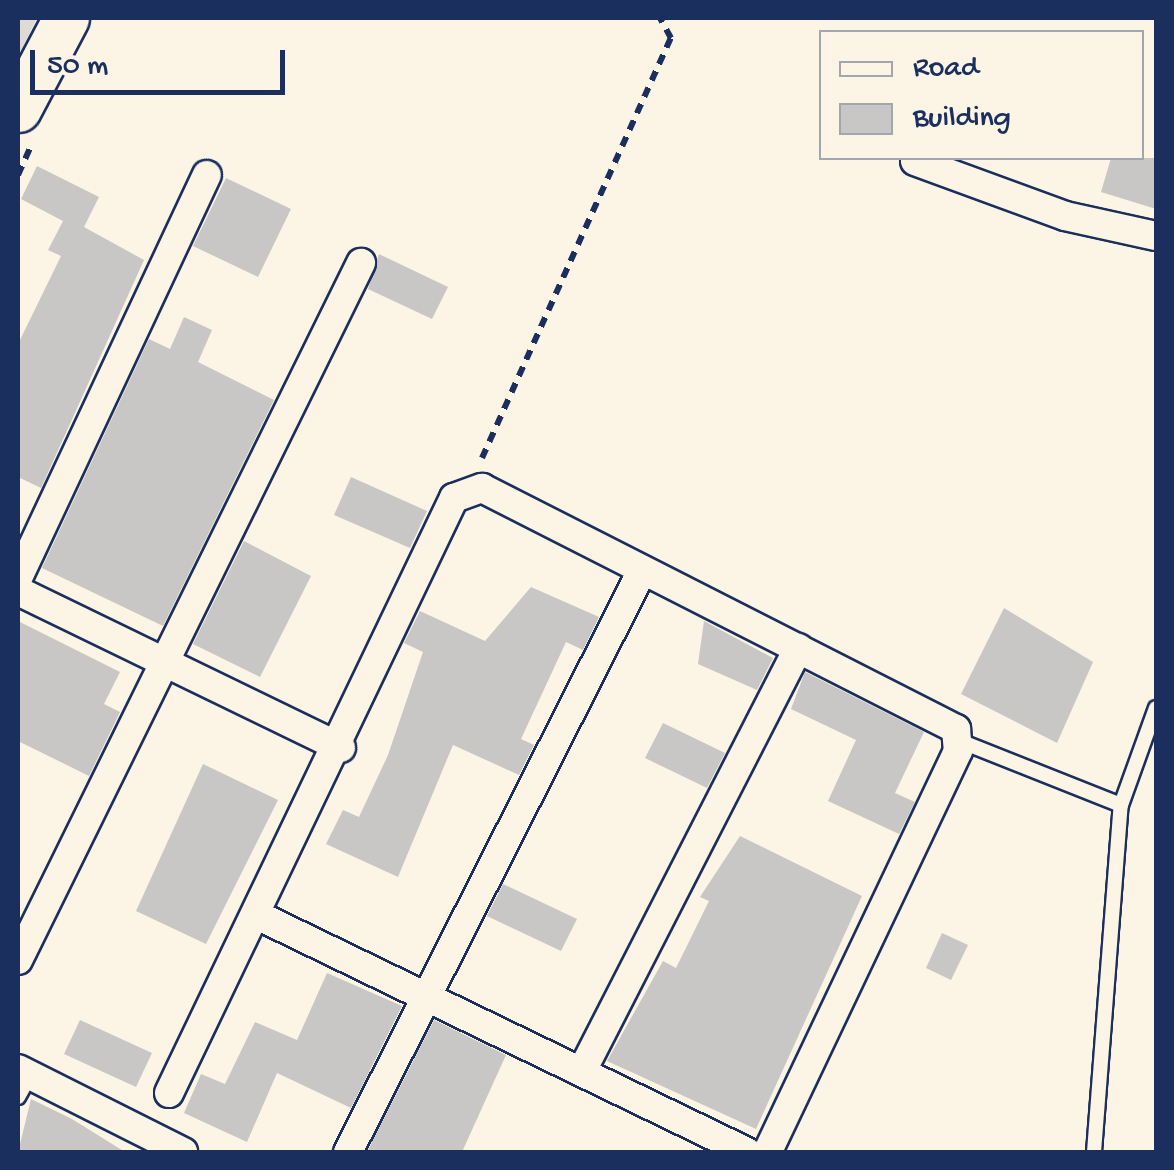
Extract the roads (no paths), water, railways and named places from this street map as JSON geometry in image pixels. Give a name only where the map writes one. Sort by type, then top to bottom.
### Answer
[{"type":"highway","points":[[18,110],[66,18]]},
{"type":"street","points":[[915,161],[1065,216],[1156,236]]},
{"type":"street","points":[[18,578],[207,175]]},
{"type":"street","points":[[18,960],[361,263]]},
{"type":"street","points":[[170,1094],[261,917],[454,498],[468,489],[482,488],[956,730],[960,741],[768,1152]]},
{"type":"street","points":[[348,1152],[430,998],[642,572]]},
{"type":"street","points":[[18,591],[341,748]]},
{"type":"street","points":[[582,1072],[798,648]]},
{"type":"street","points":[[261,917],[746,1152]]},
{"type":"street","points":[[22,1080],[183,1152]]},
{"type":"lane","points":[[1094,1152],[1121,805],[1156,708]]},
{"type":"lane","points":[[960,741],[1121,805]]}]
